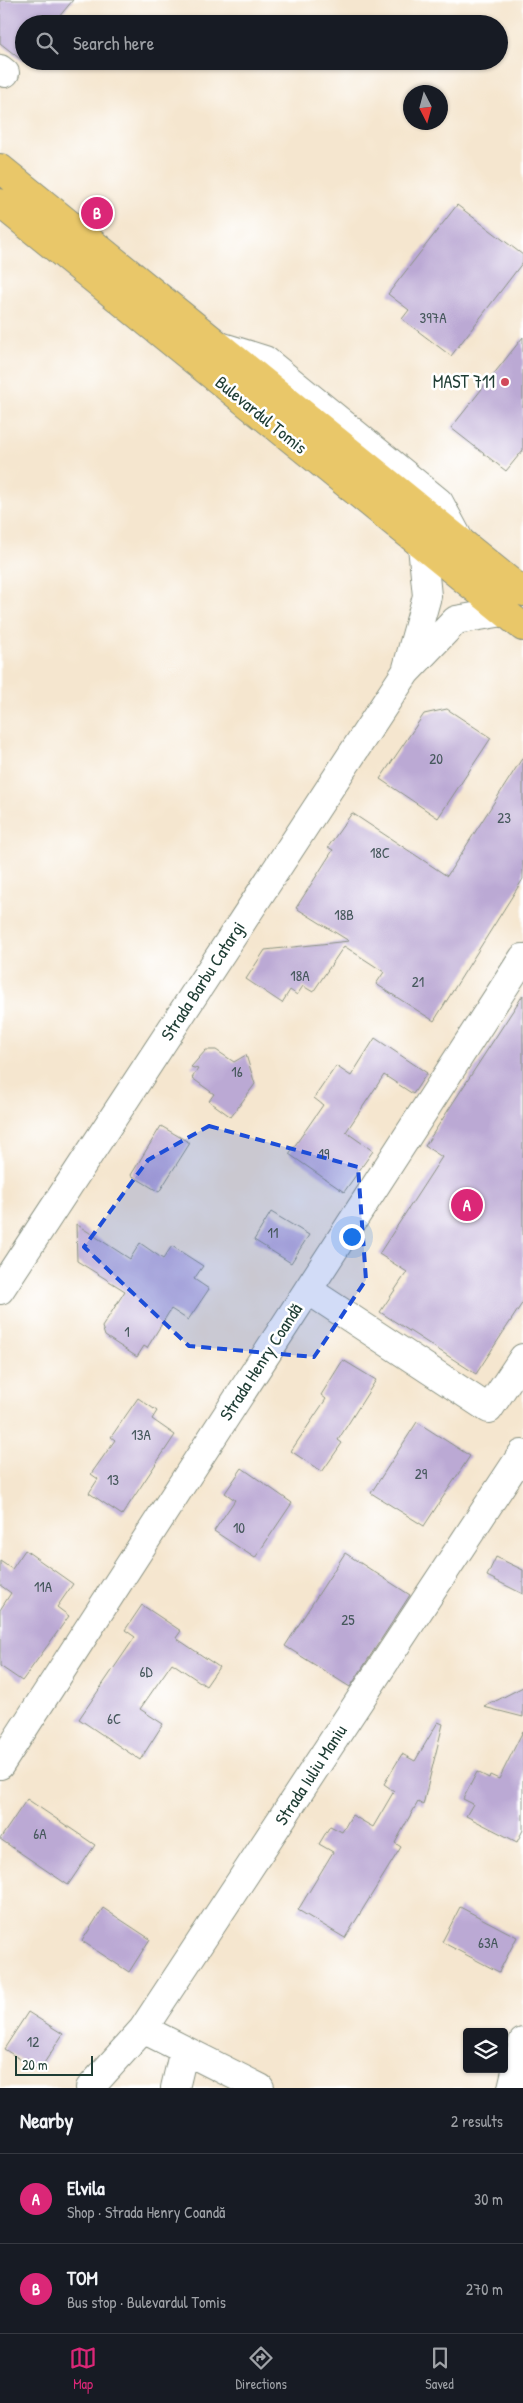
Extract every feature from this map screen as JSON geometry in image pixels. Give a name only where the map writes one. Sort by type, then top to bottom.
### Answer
[{"type":"main road","name":"Bulevardul Tomis","points":[[0,168],[523,592]]},
{"type":"main road","name":"Bulevardul Tomis","points":[[0,203],[513,620]]},
{"type":"street","name":"Strada Barbu Catargi","points":[[406,672],[427,596],[422,546]]},
{"type":"street","name":"Strada Barbu Catargi","points":[[0,1290],[406,672],[456,620],[513,620]]},
{"type":"street","name":"Strada Henry Coandă","points":[[0,1765],[523,958]]},
{"type":"street","points":[[308,1290],[489,1409],[523,1358]]},
{"type":"street","name":"Strada Iuliu Maniu","points":[[90,2088],[143,2029],[522,1454]]},
{"type":"street","points":[[143,2029],[260,2088]]},
{"type":"street","points":[[512,2088],[523,2042]]},
{"type":"street","points":[[175,2088],[184,2050]]},
{"type":"highlighted area","points":[[209,1126],[358,1167],[366,1280],[314,1357],[189,1346],[84,1247],[148,1160]]},
{"type":"building","points":[[0,0],[73,0],[60,15],[15,15],[15,55],[0,43]]},
{"type":"building","points":[[457,205],[523,255],[523,262],[451,356],[402,319],[409,310],[388,294]]},
{"type":"building","name":"MAST 711","points":[[523,337],[523,450],[506,471],[451,428]]},
{"type":"building","points":[[447,709],[491,738],[438,818],[380,779],[424,714]]},
{"type":"building","points":[[523,757],[523,879],[434,1021],[376,984],[384,972],[344,946],[313,992],[303,986],[297,995],[290,990],[282,1003],[246,979],[265,950],[349,941],[296,908],[333,850],[328,847],[352,813],[447,876]]},
{"type":"building","points":[[523,995],[523,1302],[476,1374],[380,1312],[407,1272],[379,1254],[442,1157],[425,1146]]},
{"type":"building","points":[[375,1038],[427,1073],[413,1094],[384,1075],[346,1132],[373,1151],[344,1192],[289,1154],[323,1105],[314,1098],[336,1066],[351,1076]]},
{"type":"building","points":[[206,1050],[216,1050],[234,1062],[246,1055],[255,1084],[231,1117],[209,1101],[214,1094],[192,1078],[198,1069],[191,1067]]},
{"type":"building","points":[[161,1126],[190,1143],[159,1192],[131,1175]]},
{"type":"building","points":[[271,1212],[309,1235],[291,1263],[254,1240]]},
{"type":"building","points":[[76,1224],[130,1259],[140,1243],[163,1259],[172,1246],[203,1266],[194,1279],[209,1289],[188,1320],[171,1309],[147,1348],[144,1346],[137,1357],[105,1336],[102,1327],[125,1291],[77,1261]]},
{"type":"building","points":[[343,1360],[376,1380],[338,1440],[342,1443],[322,1472],[291,1451],[326,1399],[321,1395]]},
{"type":"building","points":[[138,1398],[157,1411],[152,1419],[175,1435],[122,1515],[89,1493],[98,1479],[91,1474],[115,1440],[111,1437]]},
{"type":"building","points":[[417,1422],[470,1456],[424,1526],[371,1493]]},
{"type":"building","points":[[242,1468],[292,1503],[255,1558],[214,1531],[235,1500],[225,1493]]},
{"type":"building","points":[[25,1550],[73,1584],[57,1607],[69,1616],[22,1681],[0,1666],[0,1610],[11,1593],[0,1585],[0,1561],[12,1569]]},
{"type":"building","points":[[345,1553],[410,1595],[350,1687],[285,1646]]},
{"type":"building","points":[[496,1557],[523,1570],[523,1594],[487,1576]]},
{"type":"building","points":[[142,1605],[181,1631],[176,1638],[219,1667],[206,1686],[172,1663],[140,1709],[163,1724],[140,1760],[79,1719],[135,1637],[125,1630]]},
{"type":"building","points":[[523,1687],[523,1717],[484,1707]]},
{"type":"building","points":[[438,1722],[443,1724],[423,1805],[418,1802],[395,1843],[401,1847],[345,1938],[298,1910],[333,1852],[319,1844],[330,1826],[342,1832],[352,1815],[373,1827],[394,1791],[384,1784],[402,1754],[415,1761]]},
{"type":"building","points":[[523,1731],[523,1830],[517,1842],[466,1816],[473,1804],[463,1799],[477,1772],[489,1778],[490,1775],[499,1779]]},
{"type":"building","points":[[27,1799],[95,1845],[68,1885],[0,1839]]},
{"type":"building","points":[[460,1907],[517,1937],[499,1972],[442,1942]]},
{"type":"building","points":[[103,1908],[150,1939],[129,1972],[82,1941]]},
{"type":"building","points":[[28,2012],[63,2034],[39,2071],[4,2049]]},
{"type":"place","name":"TOM","points":[[97,213]]},
{"type":"place","name":"MAST 711","points":[[505,382]]},
{"type":"place","name":"Elvila","points":[[467,1205]]}]
